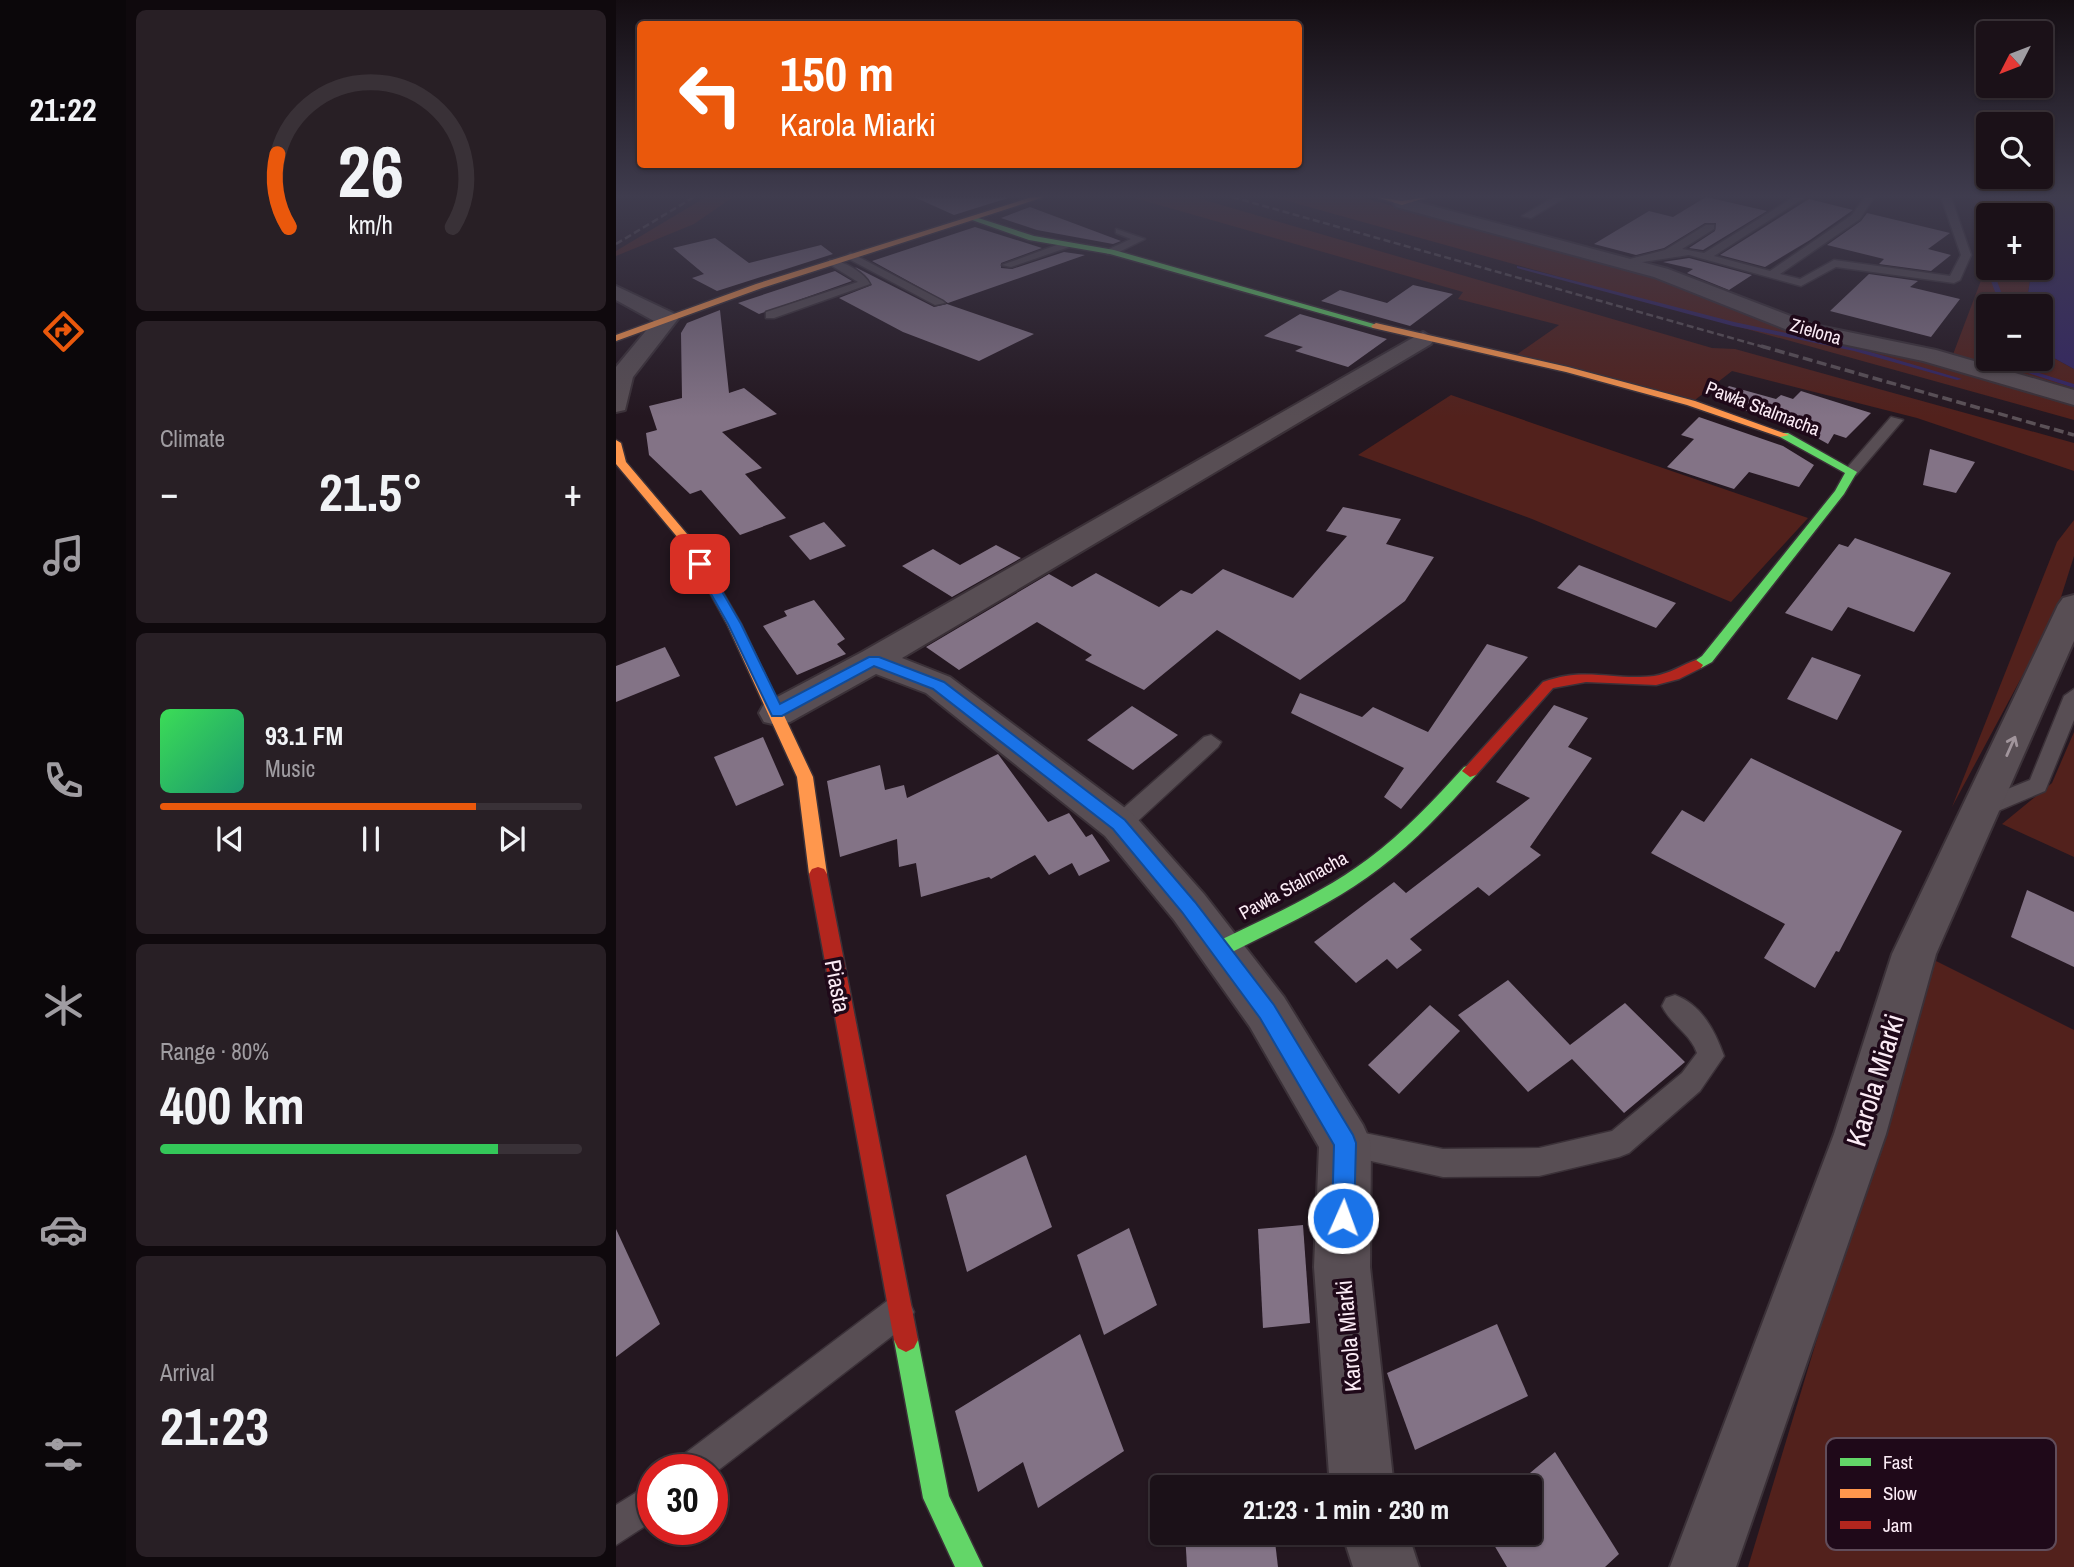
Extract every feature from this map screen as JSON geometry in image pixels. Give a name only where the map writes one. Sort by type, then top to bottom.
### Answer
[{"type":"street","points":[[616,405],[619,373],[628,340],[667,319],[809,270]]},
{"type":"street","name":"Pawła Stalmacha","points":[[1176,270],[1423,339],[1568,370],[1691,403],[1793,439],[1851,471],[1840,492],[1707,659],[1686,671],[1652,681],[1563,676],[1548,685],[1425,821],[1372,864],[1316,901],[1220,949]]},
{"type":"street","name":"Zielona","points":[[1648,270],[1703,288],[1789,324],[1853,341],[1928,355],[2074,398]]},
{"type":"street","points":[[616,292],[667,319]]},
{"type":"street","points":[[777,713],[874,660],[1423,339]]},
{"type":"street","name":"Piasta","points":[[616,443],[624,481],[689,544],[734,624],[805,777],[821,896],[936,1498],[969,1567]]},
{"type":"street","name":"Karola Miarki","points":[[1703,1567],[1860,1133],[1914,954],[2074,605]]},
{"type":"street","points":[[874,660],[939,685],[1119,825],[1220,949],[1267,1012],[1345,1143]]},
{"type":"street","name":"Karola Miarki","points":[[1345,1143],[1342,1267],[1361,1475]]},
{"type":"street","points":[[1379,1545],[1386,1567]]},
{"type":"lane","points":[[770,315],[864,284],[863,280],[847,270]]},
{"type":"lane","points":[[877,270],[939,303]]},
{"type":"lane","points":[[1753,270],[1801,283],[1822,270]]},
{"type":"lane","points":[[1771,275],[1778,270]]},
{"type":"lane","points":[[1884,270],[1954,280],[1959,270]]},
{"type":"lane","points":[[1851,471],[1896,419]]},
{"type":"lane","points":[[1983,808],[2038,785],[2074,696]]},
{"type":"lane","points":[[1119,825],[1211,742]]},
{"type":"lane","points":[[1345,1143],[1457,1163],[1539,1162],[1619,1143],[1691,1083],[1711,1056],[1703,1033],[1675,1006]]},
{"type":"lane","points":[[712,1454],[900,1311]]},
{"type":"lane","points":[[616,1527],[637,1511]]},
{"type":"shaded area","points":[[1387,270],[1445,270],[1712,348],[1735,349],[2074,443],[2074,471],[1917,418],[1732,371],[1695,400],[1516,355],[1559,325],[1458,299],[1463,292]]},
{"type":"shaded area","points":[[1536,270],[1636,270],[2074,403],[2074,420]]},
{"type":"shaded area","points":[[2053,270],[2074,270],[2074,369],[2053,358],[2053,294],[2028,294],[2030,280],[2053,280]]},
{"type":"shaded area","points":[[1981,280],[2030,280],[2028,294],[1976,294],[1976,364],[1952,357]]},
{"type":"shaded area","points":[[2053,358],[2074,369],[2074,394],[1998,371],[2053,371]]},
{"type":"shaded area","points":[[1451,395],[1808,518],[1731,602],[1532,519],[1358,455]]},
{"type":"shaded area","points":[[2074,520],[2074,556],[2056,613],[1952,807],[2057,542]]},
{"type":"shaded area","points":[[2074,732],[2074,857],[2002,824],[2052,783]]},
{"type":"shaded area","points":[[1932,959],[2074,1030],[2074,1567],[1748,1567]]},
{"type":"building","points":[[699,270],[782,270],[717,291],[692,278],[704,274]]},
{"type":"building","points":[[858,270],[934,307],[947,304],[1034,334],[979,361],[903,332],[839,298],[872,285]]},
{"type":"building","points":[[889,270],[1042,270],[948,303]]},
{"type":"building","points":[[1691,270],[1734,270],[1752,275],[1729,290],[1687,273]]},
{"type":"building","points":[[835,271],[852,281],[759,314],[738,303]]},
{"type":"building","points":[[1869,274],[1918,281],[1910,287],[1960,299],[1931,337],[1830,311]]},
{"type":"building","points":[[1413,285],[1453,294],[1410,326],[1321,301],[1340,290],[1387,303]]},
{"type":"building","points":[[720,310],[729,393],[744,388],[777,414],[722,432],[762,468],[745,474],[786,518],[740,535],[701,490],[690,494],[649,455],[646,433],[657,430],[649,406],[682,398],[681,333],[687,323]]},
{"type":"building","points":[[1300,314],[1387,339],[1348,367],[1295,351],[1303,347],[1264,336]]},
{"type":"building","points":[[1729,386],[1776,399],[1781,395],[1793,399],[1801,391],[1871,413],[1846,438],[1834,434],[1828,444],[1803,430],[1715,400]]},
{"type":"building","points":[[1699,417],[1783,446],[1814,465],[1799,487],[1749,472],[1734,489],[1667,467],[1694,439],[1681,435]]},
{"type":"building","points":[[1930,449],[1975,462],[1956,493],[1923,485]]},
{"type":"building","points":[[1343,507],[1401,519],[1386,544],[1434,557],[1405,601],[1300,680],[1217,630],[1144,690],[1085,660],[1092,655],[1037,622],[959,670],[926,647],[1049,574],[1072,587],[1096,573],[1159,607],[1181,590],[1192,594],[1223,569],[1293,598],[1347,536],[1326,531]]},
{"type":"building","points":[[824,522],[846,546],[810,560],[789,536]]},
{"type":"building","points":[[1855,538],[1951,573],[1914,632],[1848,607],[1832,631],[1785,613],[1839,544],[1848,547]]},
{"type":"building","points":[[996,545],[1021,558],[952,597],[902,566],[933,549],[960,565]]},
{"type":"building","points":[[1579,565],[1676,603],[1656,628],[1557,588]]},
{"type":"building","points":[[814,600],[845,639],[837,644],[846,654],[797,675],[763,626],[787,616],[784,611]]},
{"type":"building","points":[[1487,644],[1528,657],[1401,809],[1384,797],[1404,768],[1291,713],[1300,693],[1362,717],[1373,707],[1428,732]]},
{"type":"building","points":[[665,647],[680,676],[616,702],[616,666]]},
{"type":"building","points":[[1812,657],[1861,675],[1837,720],[1787,699]]},
{"type":"building","points":[[1554,705],[1588,718],[1568,747],[1592,758],[1530,847],[1541,855],[1489,896],[1478,887],[1410,939],[1422,950],[1397,969],[1387,959],[1356,983],[1314,942],[1394,882],[1406,893],[1530,798],[1496,782]]},
{"type":"building","points":[[1132,706],[1178,735],[1133,770],[1087,740]]},
{"type":"building","points":[[763,737],[784,785],[736,806],[714,757]]},
{"type":"building","points":[[998,754],[1048,822],[1069,813],[1086,837],[1092,834],[1110,861],[1079,876],[1072,863],[1049,875],[1035,855],[991,879],[989,877],[921,897],[916,863],[899,867],[897,839],[840,857],[827,781],[880,765],[885,790],[904,785],[907,798]]},
{"type":"building","points":[[1751,758],[1902,831],[1839,952],[1836,951],[1815,988],[1764,958],[1785,924],[1651,853],[1682,810],[1704,822]]},
{"type":"building","points":[[2027,890],[2074,912],[2074,967],[2011,937]]},
{"type":"building","points":[[1508,980],[1570,1045],[1625,1003],[1685,1062],[1624,1113],[1572,1059],[1528,1092],[1458,1015]]},
{"type":"building","points":[[1430,1005],[1460,1031],[1399,1094],[1368,1065]]},
{"type":"building","points":[[1026,1155],[1052,1227],[967,1272],[946,1195]]},
{"type":"building","points":[[1303,1225],[1310,1323],[1263,1328],[1258,1229]]},
{"type":"building","points":[[1129,1228],[1157,1305],[1104,1335],[1077,1255]]},
{"type":"building","points":[[616,1229],[660,1324],[616,1357]]},
{"type":"building","points":[[1497,1324],[1528,1396],[1415,1450],[1387,1373]]},
{"type":"building","points":[[1080,1334],[1124,1451],[1038,1508],[1023,1462],[978,1492],[955,1411]]},
{"type":"building","points":[[1555,1452],[1619,1554],[1605,1567],[1507,1567],[1494,1545],[1542,1545],[1542,1475],[1528,1475]]},
{"type":"building","points":[[1186,1545],[1275,1545],[1278,1567],[1187,1567]]},
{"type":"waterway","points":[[1531,270],[1733,324],[1855,349],[1959,379]]},
{"type":"waterway","points":[[1995,280],[1999,294]]},
{"type":"waterway","points":[[2027,371],[2074,386]]},
{"type":"railway","points":[[1491,270],[1767,348]]},
{"type":"railway","points":[[1761,346],[2074,435]]},
{"type":"traffic: fast","points":[[1176,270],[1376,326]]},
{"type":"traffic: fast","points":[[1696,665],[1707,659],[1840,492],[1851,472],[1784,435]]},
{"type":"traffic: fast","points":[[1220,949],[1317,900],[1372,865],[1435,809],[1470,771]]},
{"type":"traffic: fast","points":[[906,1340],[936,1498],[969,1567]]},
{"type":"traffic: slow","points":[[616,338],[809,270]]},
{"type":"traffic: slow","points":[[1376,326],[1568,370],[1691,403],[1784,435]]},
{"type":"traffic: slow","points":[[616,443],[621,463],[689,544],[734,624],[805,777],[818,874]]},
{"type":"traffic: jam","points":[[1470,771],[1548,685],[1561,680],[1586,677],[1656,680],[1696,665]]},
{"type":"traffic: jam","points":[[818,874],[906,1340]]},
{"type":"route","points":[[700,564],[734,624],[777,713],[874,660],[939,685],[1119,825],[1189,907],[1267,1012],[1345,1143],[1343,1218]]}]
